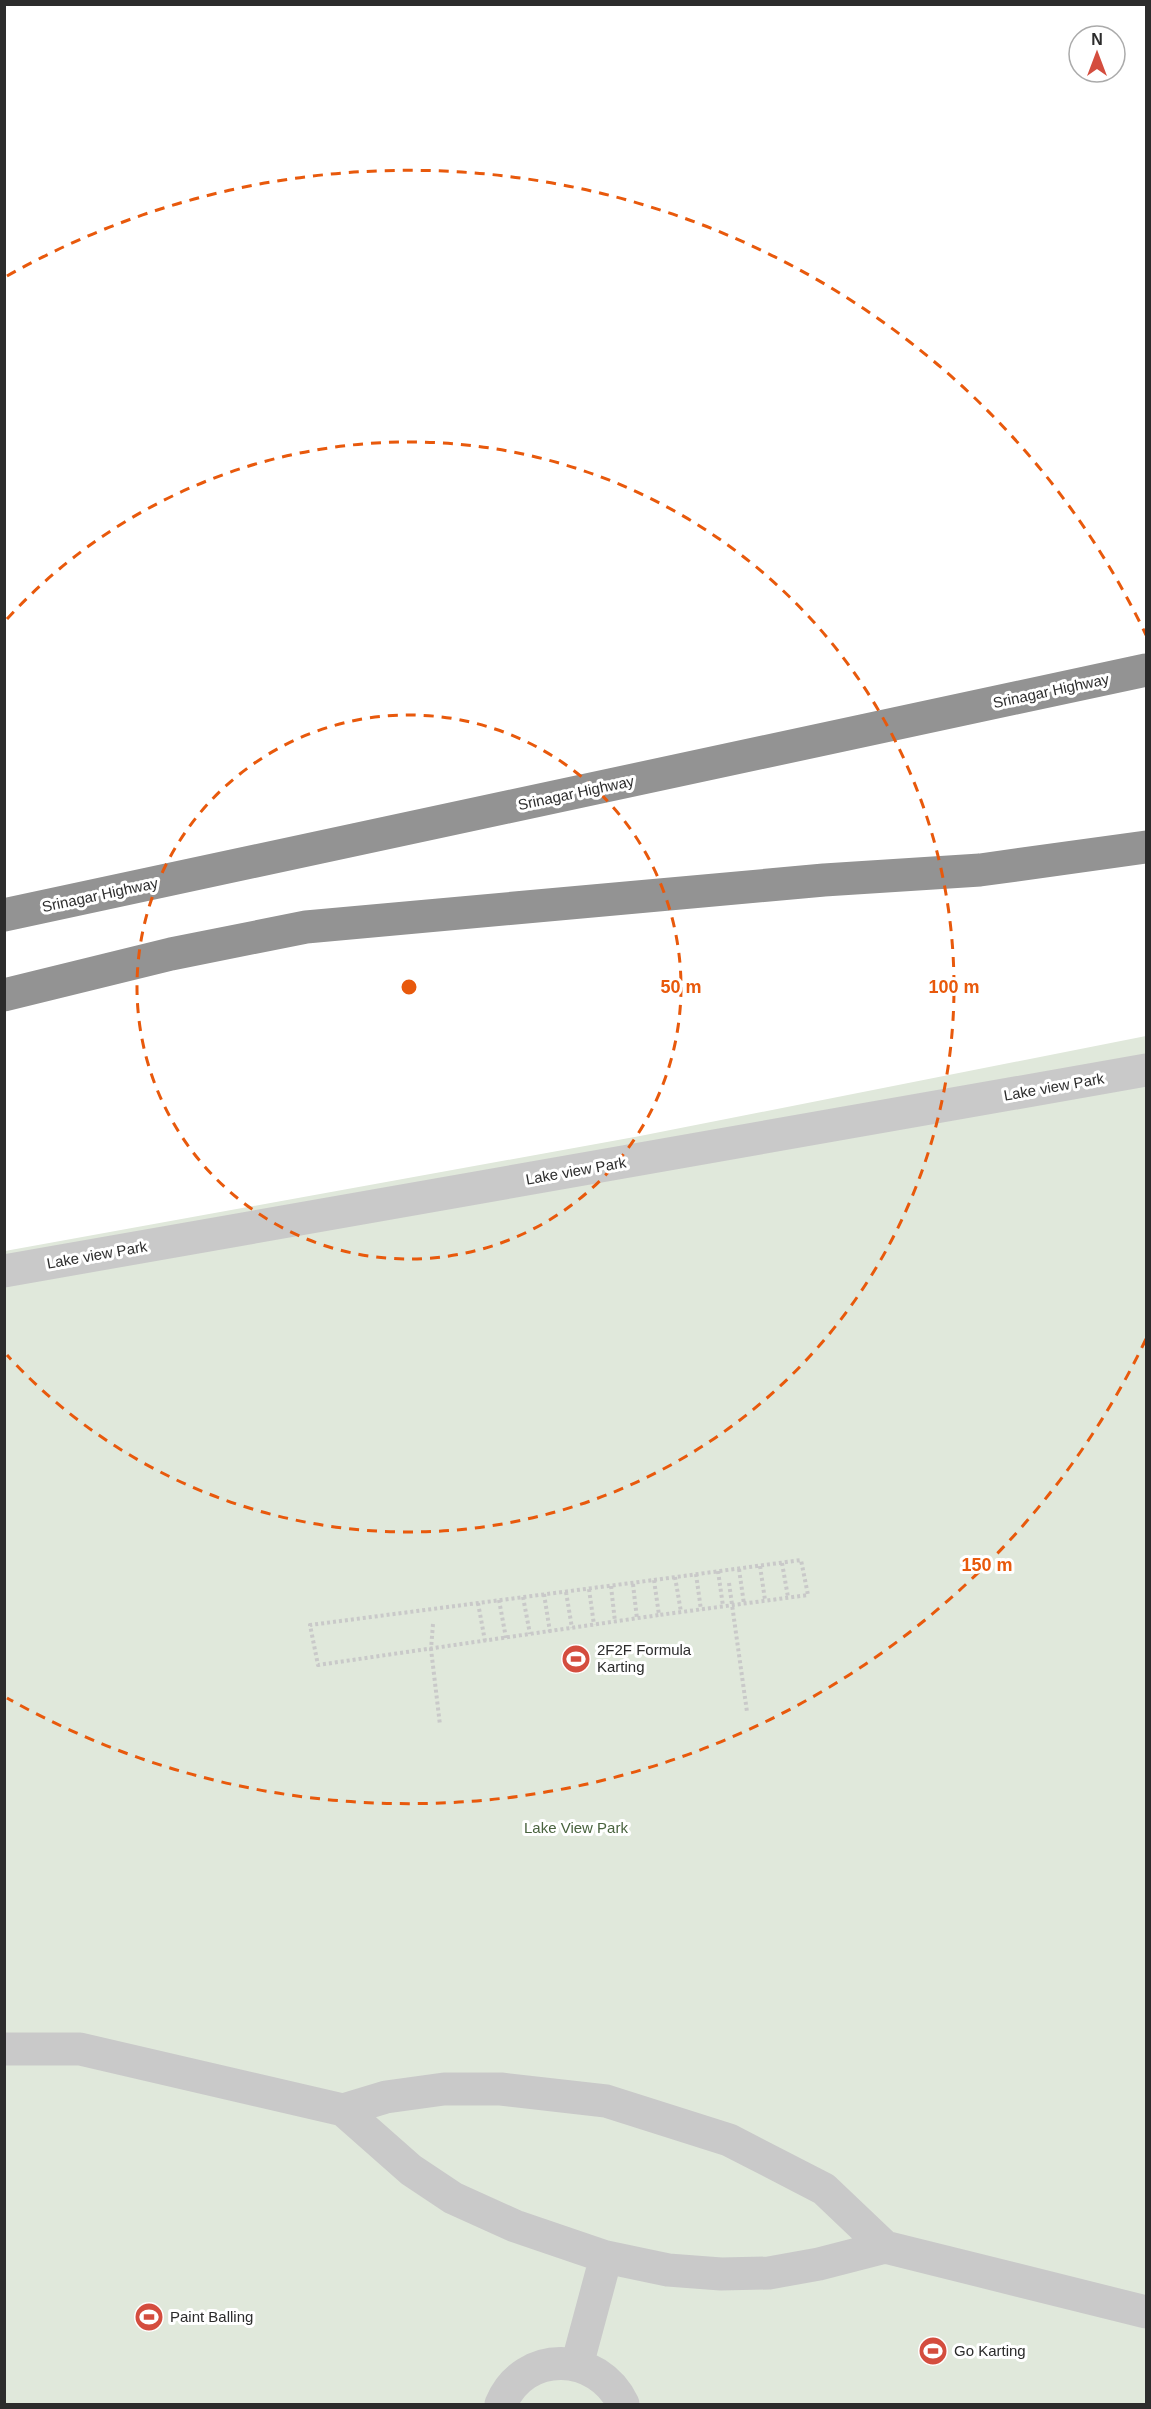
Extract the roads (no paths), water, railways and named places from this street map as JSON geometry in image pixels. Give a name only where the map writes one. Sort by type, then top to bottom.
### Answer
[{"type":"highway","name":"Srinagar Highway","points":[[4,915],[1146,670]]},
{"type":"highway","points":[[4,995],[171,954],[306,927],[824,880],[980,870],[1146,847]]},
{"type":"street","name":"Lake view Park","points":[[4,1271],[1146,1071]]},
{"type":"street","points":[[4,2049],[80,2049],[343,2110],[411,2170],[453,2198],[515,2226],[606,2257],[668,2270],[721,2274],[770,2273],[819,2264],[885,2247],[1146,2312]]},
{"type":"street","points":[[343,2110],[386,2097],[444,2089],[501,2089],[606,2101],[729,2140],[824,2189],[885,2247]]},
{"type":"street","points":[[577,2365],[606,2257]]},
{"type":"street","points":[[501,2404],[514,2383],[528,2373],[543,2366],[560,2363],[577,2365],[594,2371],[608,2382],[622,2404]]},
{"type":"place","name":"2F2F Formula Karting","points":[[576,1659]]},
{"type":"place","name":"Paint Balling","points":[[149,2317]]},
{"type":"place","name":"Go Karting","points":[[933,2351]]},
{"type":"park label","name":"Lake View Park","points":[[576,1828]]}]
